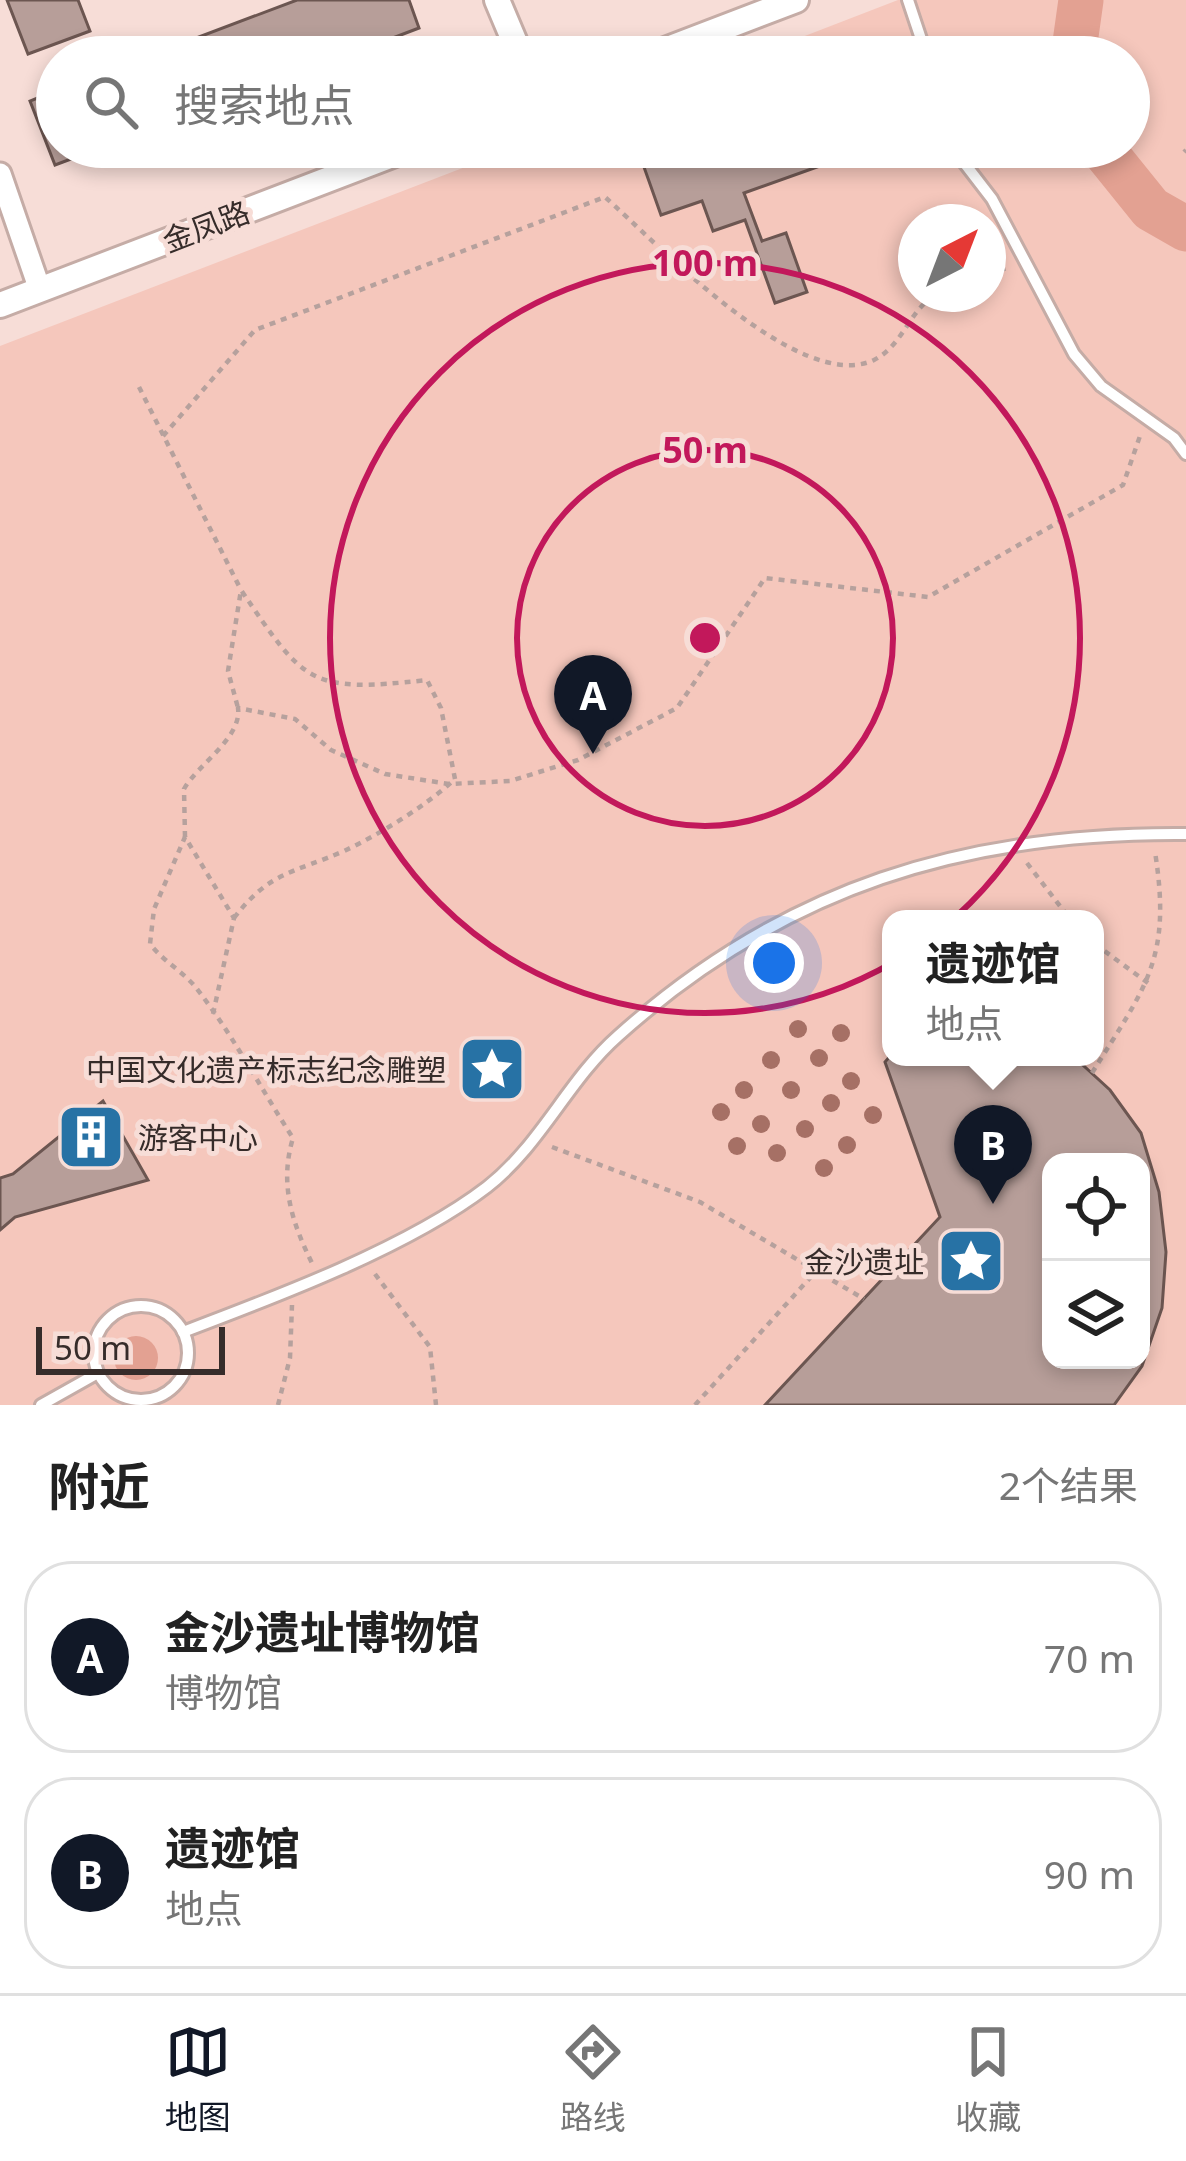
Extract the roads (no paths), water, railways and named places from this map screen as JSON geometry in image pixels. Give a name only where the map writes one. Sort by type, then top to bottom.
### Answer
[{"type":"street","points":[[497,0],[512,36]]},
{"type":"street","points":[[702,36],[796,0]]},
{"type":"street","name":"金凤路","points":[[0,305],[357,168]]},
{"type":"street","points":[[0,174],[40,290]]},
{"type":"lane","points":[[908,0],[920,36]]},
{"type":"lane","points":[[968,168],[992,200],[1074,354],[1101,386],[1186,454]]},
{"type":"lane","points":[[183,1332],[360,1257],[485,1189],[536,1142],[614,1040],[703,967],[822,898],[901,868],[1013,844],[1186,834]]},
{"type":"lane","points":[[144,1305],[160,1310],[183,1332],[188,1361],[182,1375],[162,1395],[133,1399],[107,1385],[98,1373],[95,1341],[113,1314],[144,1305]]},
{"type":"lane","points":[[40,1405],[98,1373]]},
{"type":"waterway","points":[[1076,36],[1081,0]]},
{"type":"waterway","points":[[1118,168],[1151,209],[1186,229]]},
{"type":"place","name":"金沙遗址博物馆","points":[[593,754]]},
{"type":"place","name":"中国文化遗产标志纪念雕塑","points":[[492,1069]]},
{"type":"place","name":"游客中心","points":[[91,1137]]},
{"type":"place","name":"遗迹馆","points":[[993,1204]]},
{"type":"place","name":"金沙遗址","points":[[971,1261]]}]
